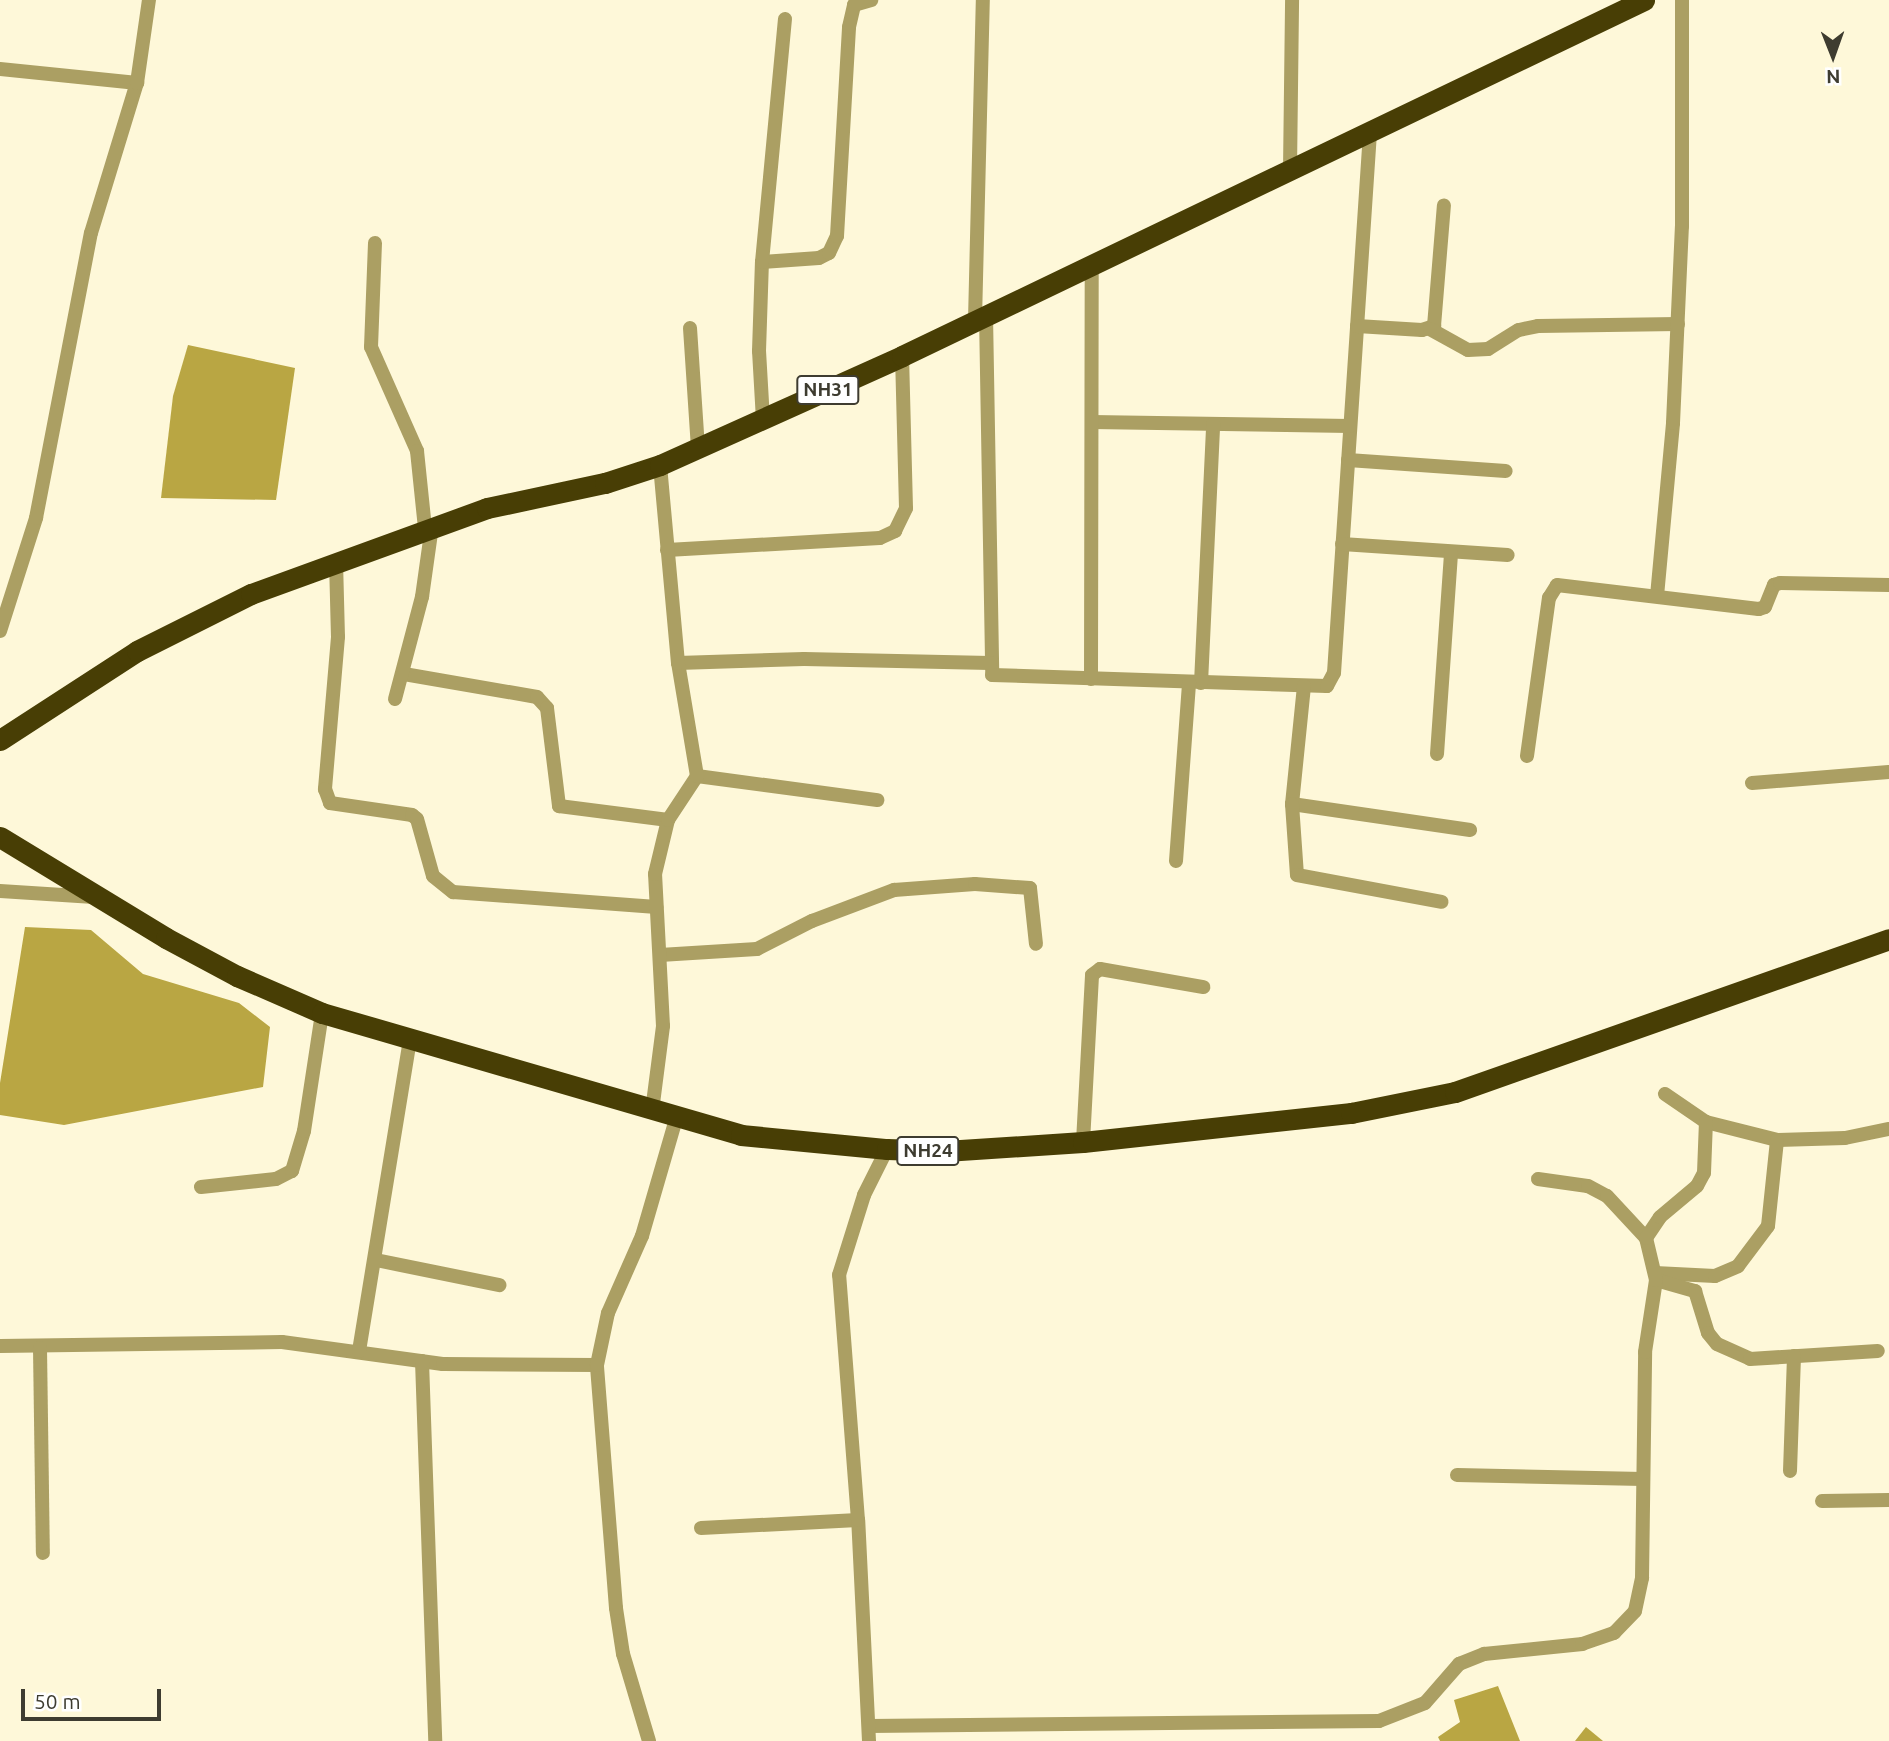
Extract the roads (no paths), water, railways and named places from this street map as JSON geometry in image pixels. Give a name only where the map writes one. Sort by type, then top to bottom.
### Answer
[{"type":"highway","name":"NH31","points":[[0,740],[186,624],[336,561],[428,528],[487,508],[606,484],[698,449],[902,356],[1644,0]]},
{"type":"highway","name":"NH24","points":[[0,837],[96,897],[237,976],[322,1013],[676,1119],[741,1135],[887,1149],[945,1151],[1083,1142],[1351,1113],[1455,1092],[1889,939]]},
{"type":"street","points":[[0,631],[36,518],[91,233],[137,83],[149,0]]},
{"type":"street","points":[[762,262],[819,258],[829,253],[837,236],[850,19],[854,5],[872,0]]},
{"type":"street","points":[[983,0],[981,318],[990,663],[992,675],[999,678],[1327,686],[1334,673],[1370,133]]},
{"type":"street","points":[[1290,170],[1292,0]]},
{"type":"street","points":[[1657,596],[1678,324],[1682,0]]},
{"type":"street","points":[[763,420],[762,262],[785,19]]},
{"type":"street","points":[[0,69],[137,83]]},
{"type":"street","points":[[1430,329],[1436,314],[1444,205]]},
{"type":"street","points":[[374,243],[371,347],[417,451],[428,528],[422,597],[404,674],[395,699]]},
{"type":"street","points":[[1091,679],[1092,265]]},
{"type":"street","points":[[1357,326],[1430,329],[1468,350],[1488,349],[1518,330],[1538,326],[1678,324]]},
{"type":"street","points":[[690,328],[698,449]]},
{"type":"street","points":[[667,550],[880,538],[895,531],[906,508],[902,356]]},
{"type":"street","points":[[1092,422],[1350,426]]},
{"type":"street","points":[[1176,861],[1195,682],[1213,424]]},
{"type":"street","points":[[1348,460],[1506,471]]},
{"type":"street","points":[[652,1111],[663,1026],[655,874],[668,820],[697,776],[678,663],[660,465]]},
{"type":"street","points":[[1342,544],[1508,555]]},
{"type":"street","points":[[1437,754],[1451,552]]},
{"type":"street","points":[[336,561],[338,636],[325,789],[330,803],[417,819],[433,876],[453,892],[656,907]]},
{"type":"street","points":[[1527,756],[1553,590],[1567,583],[1759,609],[1765,607],[1774,585],[1780,583],[1889,585]]},
{"type":"street","points":[[678,663],[804,659],[990,663]]},
{"type":"street","points":[[404,674],[537,697],[547,708],[559,806],[668,820]]},
{"type":"street","points":[[1304,686],[1292,804],[1297,875],[1443,902]]},
{"type":"street","points":[[1752,783],[1889,772]]},
{"type":"street","points":[[697,776],[877,800]]},
{"type":"street","points":[[1292,804],[1470,830]]},
{"type":"street","points":[[660,956],[757,949],[812,921],[894,890],[953,885],[1030,888],[1037,944]]},
{"type":"street","points":[[0,891],[96,897]]},
{"type":"street","points":[[1083,1142],[1092,975],[1100,969],[1203,987]]},
{"type":"street","points":[[201,1187],[276,1179],[292,1171],[304,1131],[322,1013]]},
{"type":"street","points":[[359,1350],[376,1260],[410,1041]]},
{"type":"street","points":[[1665,1094],[1706,1122],[1777,1140],[1845,1139],[1889,1129]]},
{"type":"street","points":[[649,1741],[623,1654],[616,1608],[597,1365],[608,1313],[642,1236],[676,1119]]},
{"type":"street","points":[[1646,1238],[1660,1217],[1698,1186],[1704,1173],[1706,1122]]},
{"type":"street","points":[[1655,1276],[1715,1276],[1729,1273],[1738,1266],[1768,1226],[1777,1140]]},
{"type":"street","points":[[869,1741],[859,1520],[839,1275],[864,1195],[887,1149]]},
{"type":"street","points":[[869,1726],[1366,1721],[1405,1715],[1425,1703],[1459,1664],[1484,1654],[1582,1644],[1614,1633],[1635,1611],[1642,1578],[1646,1352],[1655,1276],[1646,1238],[1607,1196],[1588,1186],[1538,1179]]},
{"type":"street","points":[[376,1260],[499,1285]]},
{"type":"street","points":[[1655,1276],[1695,1291],[1709,1333],[1733,1354],[1749,1359],[1878,1351]]},
{"type":"street","points":[[0,1346],[40,1348],[282,1342],[422,1360],[597,1365]]},
{"type":"street","points":[[40,1348],[43,1553]]},
{"type":"street","points":[[1790,1471],[1794,1356]]},
{"type":"street","points":[[422,1360],[435,1741]]},
{"type":"street","points":[[1457,1475],[1643,1479]]},
{"type":"street","points":[[1822,1501],[1889,1500]]},
{"type":"street","points":[[701,1528],[859,1520]]}]
